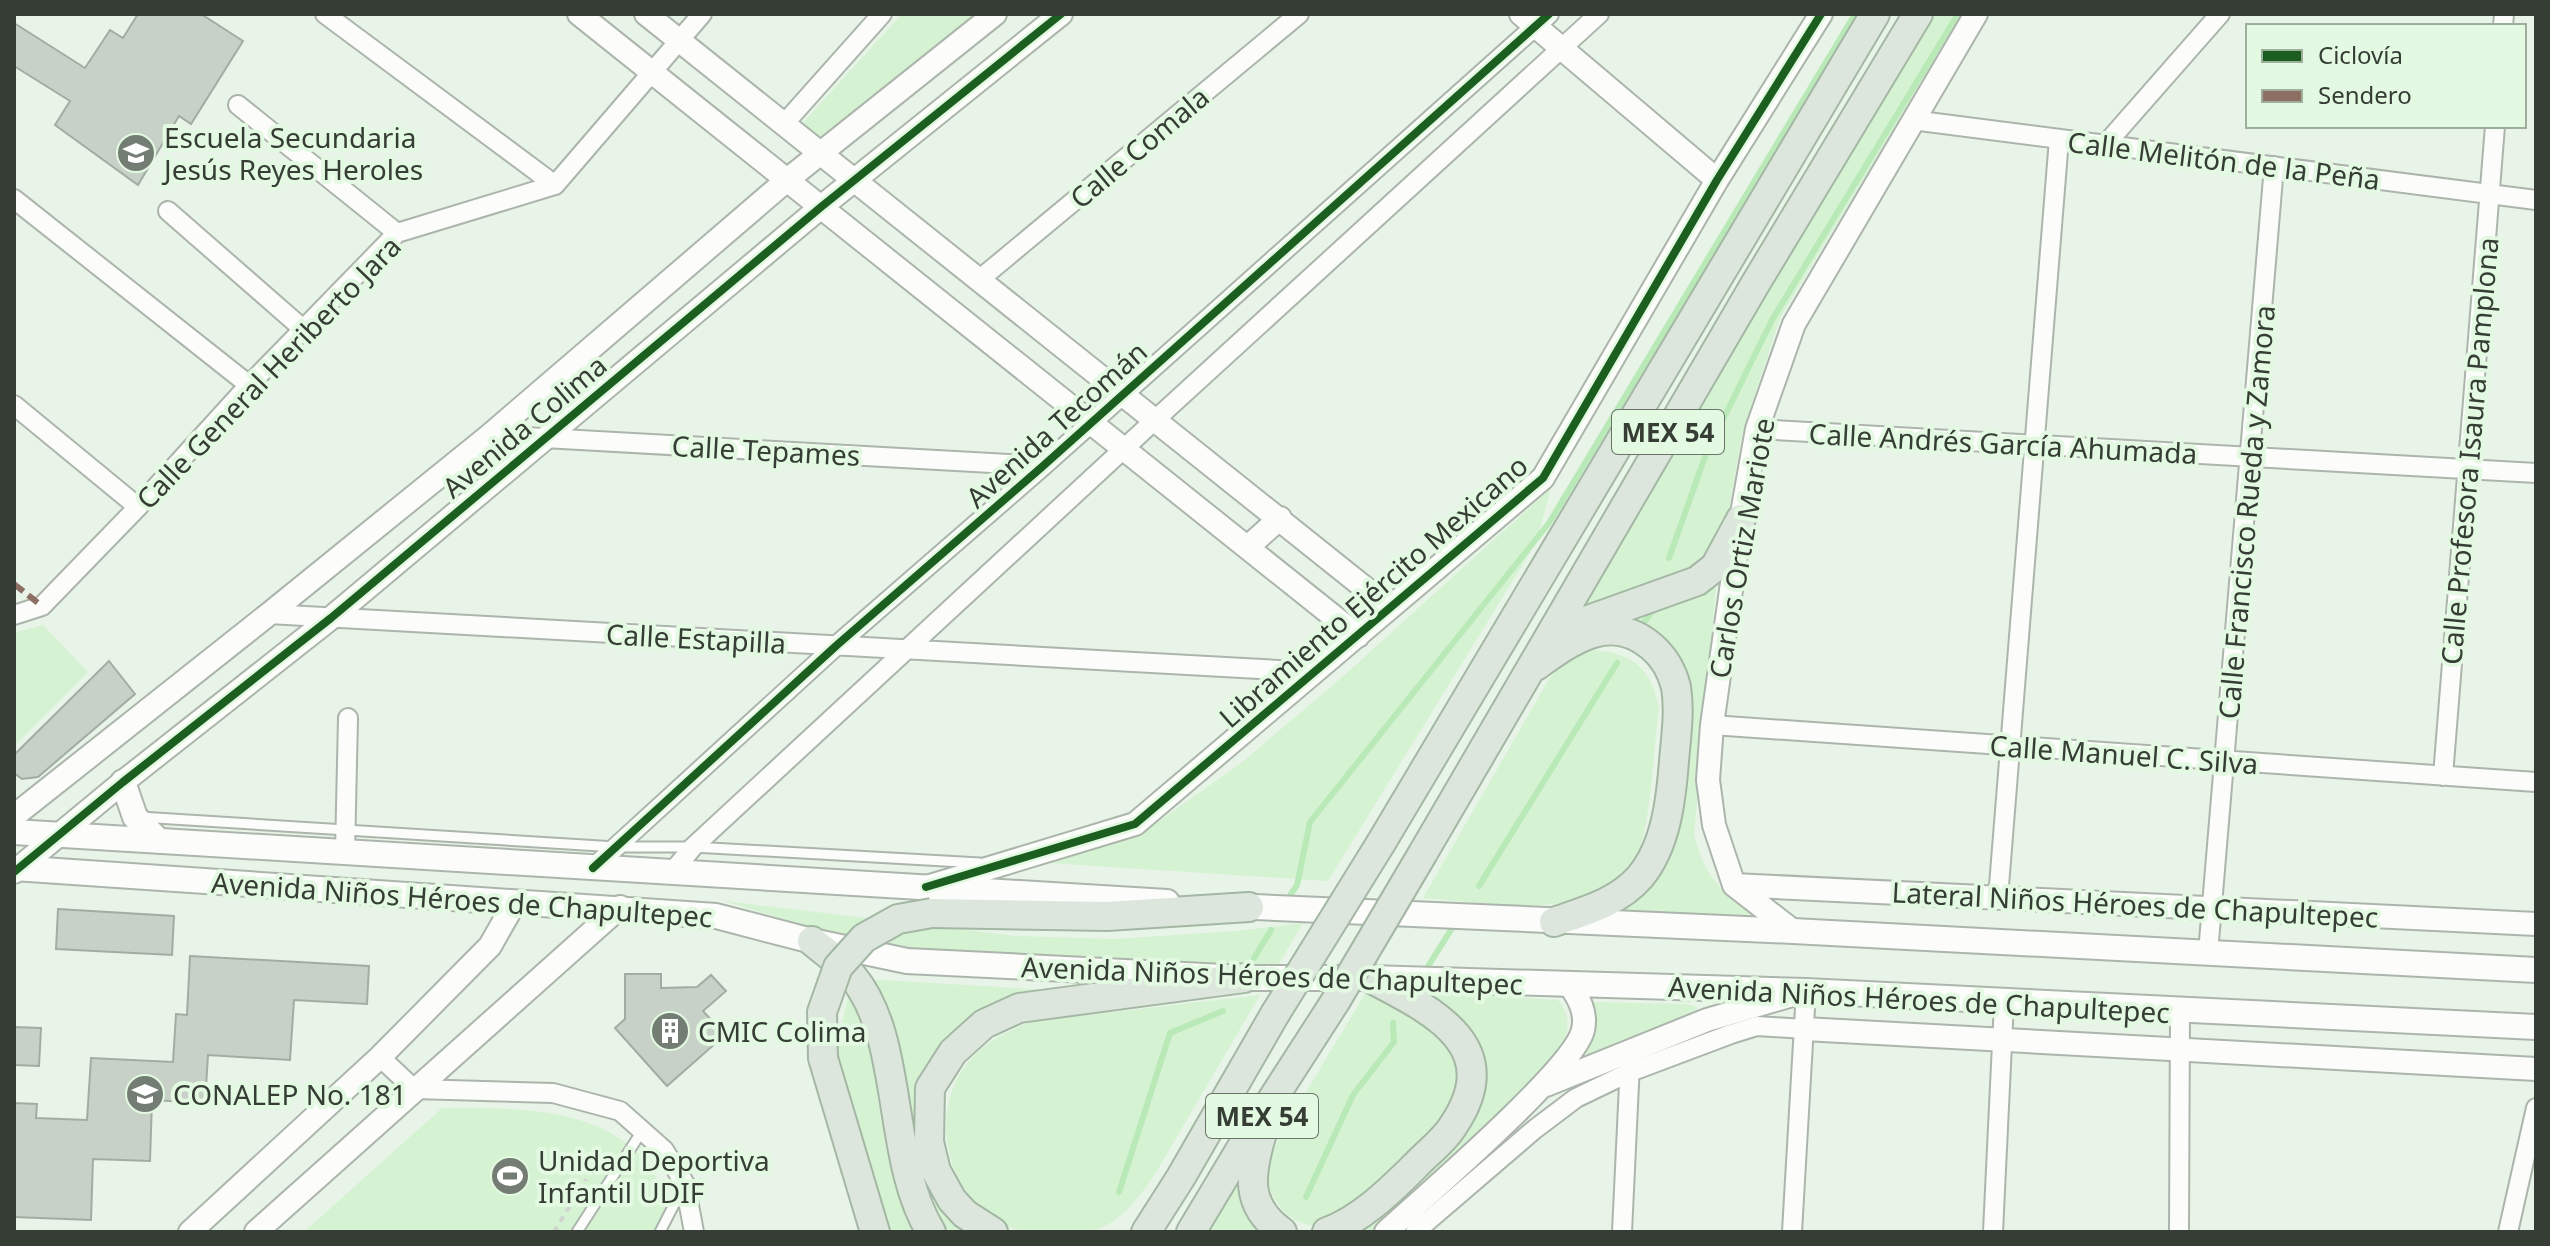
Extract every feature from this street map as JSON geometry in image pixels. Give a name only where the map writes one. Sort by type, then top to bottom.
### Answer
[{"type":"highway","name":"MEX 54","points":[[1146,1232],[1875,14]]},
{"type":"highway","name":"MEX 54","points":[[1191,1232],[1335,1002],[1754,286],[1918,14]]},
{"type":"highway","points":[[1550,635],[1697,581],[1715,567],[1741,519]]},
{"type":"highway","points":[[1529,671],[1581,637],[1609,630],[1626,631],[1659,653],[1669,668],[1676,688],[1672,784],[1662,834],[1652,858],[1640,876],[1609,902],[1554,922]]},
{"type":"highway","points":[[875,1232],[823,1058],[822,1012],[838,967],[864,938],[929,900],[1107,916],[1249,907]]},
{"type":"highway","points":[[812,941],[854,978],[876,1019],[907,1174],[931,1232]]},
{"type":"highway","points":[[993,1232],[965,1214],[952,1200],[936,1171],[929,1142],[930,1088],[953,1052],[984,1024],[1019,1008],[1244,978]]},
{"type":"highway","points":[[1327,1232],[1343,1226],[1394,1186],[1452,1128],[1471,1093],[1474,1077],[1470,1057],[1440,1019],[1418,1003],[1370,978]]},
{"type":"highway","points":[[1272,1100],[1255,1157],[1253,1189],[1258,1207],[1282,1232]]},
{"type":"highway","points":[[1124,1232],[1181,1177]]},
{"type":"main road","points":[[123,782],[135,817],[159,841]]},
{"type":"main road","name":"Avenida Niños Héroes de Chapultepec","points":[[14,832],[159,841],[345,840],[593,868],[672,872],[929,900]]},
{"type":"main road","name":"Avenida Niños Héroes de Chapultepec","points":[[15,869],[620,907],[716,916],[907,961],[1244,978],[1370,978],[1806,991],[2536,1027]]},
{"type":"main road","points":[[1249,907],[1793,931],[2536,970]]},
{"type":"street","points":[[325,14],[555,185],[702,14]]},
{"type":"street","points":[[579,14],[1358,636]]},
{"type":"street","points":[[646,14],[1390,608]]},
{"type":"street","points":[[784,124],[882,14]]},
{"type":"street","name":"Avenida Colima","points":[[14,816],[490,435],[787,180],[995,14]]},
{"type":"street","name":"Avenida Colima","points":[[15,869],[331,618],[821,207],[1061,14]]},
{"type":"street","name":"Calle Comala","points":[[980,279],[1299,14]]},
{"type":"street","points":[[672,872],[693,847],[1599,14]]},
{"type":"street","name":"Libramiento Ejército Mexicano","points":[[929,900],[1004,864],[1135,824],[1543,478],[1717,180],[1821,14]]},
{"type":"street","points":[[1912,120],[1976,14]]},
{"type":"street","points":[[2105,145],[2220,14]]},
{"type":"street","points":[[1535,18],[1562,46],[1717,180]]},
{"type":"street","name":"Avenida Tecomán","points":[[593,868],[837,645],[1091,423],[1535,18]]},
{"type":"street","points":[[238,105],[397,233]]},
{"type":"street","name":"Calle Melitón de la Peña","points":[[1912,120],[2536,200]]},
{"type":"street","name":"Carlos Ortiz Mariote","points":[[1734,885],[1714,825],[1708,780],[1712,725],[1757,429],[1794,324],[1912,120]]},
{"type":"street","name":"Calle Profesora Isaura Pamplona","points":[[2443,776],[2495,128]]},
{"type":"street","points":[[1998,898],[2059,139]]},
{"type":"street","name":"Calle Francisco Rueda y Zamora","points":[[2208,953],[2274,166]]},
{"type":"street","name":"Calle General Heriberto Jara","points":[[14,615],[42,606],[249,385],[397,233],[555,185]]},
{"type":"street","points":[[14,199],[249,385]]},
{"type":"street","points":[[168,211],[303,329]]},
{"type":"street","points":[[14,405],[138,507]]},
{"type":"street","name":"Calle Andrés García Ahumada","points":[[1757,429],[2536,473]]},
{"type":"street","name":"Calle Tepames","points":[[490,435],[1043,466]]},
{"type":"street","points":[[1248,547],[1280,518]]},
{"type":"street","name":"Calle Estapilla","points":[[269,614],[1315,672]]},
{"type":"street","points":[[345,840],[348,718]]},
{"type":"street","name":"Calle Manuel C. Silva","points":[[1712,725],[2536,782]]},
{"type":"street","points":[[1734,885],[1793,931]]},
{"type":"street","name":"Lateral Niños Héroes de Chapultepec","points":[[1734,885],[2536,924]]},
{"type":"street","points":[[190,1232],[380,1057],[490,946],[515,902]]},
{"type":"street","points":[[256,1232],[620,907]]},
{"type":"street","points":[[1386,1232],[1541,1087],[1576,1046],[1583,1032],[1581,1006],[1569,984]]},
{"type":"street","points":[[1415,1232],[1560,1109],[1630,1061],[1707,1020],[1806,991],[1792,1232]]},
{"type":"street","points":[[1993,1232],[2004,1002]]},
{"type":"street","points":[[2179,1232],[2180,1010]]},
{"type":"street","points":[[1541,1087],[1757,1026],[2536,1069]]},
{"type":"street","points":[[380,1057],[414,1089],[553,1093],[620,1111],[664,1150],[685,1184],[694,1232]]},
{"type":"street","points":[[1622,1232],[1630,1061]]},
{"type":"street","points":[[2508,1232],[2536,1108]]},
{"type":"lane","points":[[135,817],[345,840],[693,847],[1004,864]]},
{"type":"lane","points":[[577,1232],[642,1131]]},
{"type":"lane","points":[[660,1232],[685,1184]]},
{"type":"path","points":[[554,1232],[586,1179]]},
{"type":"green space","points":[[902,14],[981,14],[821,145],[799,127]]},
{"type":"green space","points":[[1931,14],[1963,14],[1780,318],[1742,434],[1726,526],[1702,564],[1574,617]]},
{"type":"green space","points":[[1551,488],[1536,543],[1328,881],[1049,863],[1145,831],[1240,764],[1340,679]]},
{"type":"green space","points":[[1702,588],[1716,588],[1694,835],[1709,873],[1732,898],[1755,915],[1615,911],[1652,887],[1670,850],[1681,797],[1691,698],[1605,624]]},
{"type":"green space","points":[[43,625],[88,672],[14,746],[14,633]]},
{"type":"green space","points":[[1596,650],[1621,655],[1639,666],[1652,683],[1659,708],[1646,821],[1633,864],[1619,878],[1575,900],[1525,906],[1423,898],[1549,679],[1570,660]]},
{"type":"green space","points":[[724,901],[1016,936],[1113,939],[1237,931],[1303,923],[1277,967],[917,951],[832,934]]},
{"type":"green space","points":[[863,979],[1068,991],[1010,1003],[921,1100],[967,1232],[944,1232],[925,1199],[891,1017],[877,989]]},
{"type":"green space","points":[[1414,992],[1558,1000],[1565,1011],[1566,1033],[1556,1054],[1533,1082],[1378,1232],[1362,1232],[1470,1126],[1482,1102],[1486,1065],[1481,1045],[1466,1023],[1444,1007]]},
{"type":"green space","points":[[1365,994],[1436,1030],[1454,1052],[1461,1078],[1447,1111],[1368,1197],[1332,1223],[1308,1225],[1286,1213],[1272,1194],[1268,1182],[1270,1161],[1280,1135]]},
{"type":"green space","points":[[849,995],[858,1007],[868,1032],[891,1169],[901,1202],[916,1232],[883,1232],[838,1069],[839,1034]]},
{"type":"green space","points":[[1260,995],[1155,1174],[1118,1218],[1083,1233],[1022,1230],[1002,1224],[983,1211],[967,1193],[956,1173],[949,1150],[946,1127],[949,1103],[956,1081],[969,1061],[990,1043],[1030,1022]]},
{"type":"green space","points":[[1591,1002],[1687,1004],[1697,1007],[1697,1013],[1641,1033],[1582,1061],[1594,1033]]},
{"type":"green space","name":"Unidad Deportiva Infantil UDIF","points":[[442,1108],[536,1111],[597,1126],[623,1140],[645,1161],[662,1189],[668,1232],[304,1232]]},
{"type":"green space","points":[[1243,1175],[1269,1232],[1208,1232]]},
{"type":"building","name":"Escuela Secundaria Jesús Reyes Heroles","points":[[138,14],[201,14],[243,41],[191,124],[179,116],[138,185],[55,125],[70,101],[14,66],[14,23],[85,68],[110,30],[123,38]]},
{"type":"building","points":[[109,661],[135,694],[38,777],[22,779],[14,773],[14,755]]},
{"type":"building","points":[[58,909],[174,916],[172,955],[56,949]]},
{"type":"building","points":[[190,956],[369,966],[367,1004],[294,1000],[290,1060],[208,1055],[205,1103],[152,1100],[150,1161],[93,1159],[91,1220],[14,1217],[14,1103],[37,1104],[36,1118],[87,1120],[91,1058],[173,1062],[176,1014],[187,1015]]},
{"type":"building","name":"CMIC Colima","points":[[625,974],[661,974],[661,988],[697,987],[711,975],[726,991],[703,1011],[725,1035],[667,1086],[615,1028],[625,1019]]},
{"type":"building","points":[[14,1027],[41,1028],[39,1066],[14,1065]]},
{"type":"waterway","points":[[1291,894],[1297,885],[1310,822],[1549,523],[1855,14]]},
{"type":"waterway","points":[[1669,558],[1706,454],[1772,320],[1958,14]]},
{"type":"waterway","points":[[1643,624],[1655,607]]},
{"type":"waterway","points":[[1479,886],[1617,663]]},
{"type":"waterway","points":[[1427,968],[1454,925]]},
{"type":"waterway","points":[[1254,958],[1271,930]]},
{"type":"waterway","points":[[1119,1192],[1170,1033],[1223,1011]]},
{"type":"waterway","points":[[1306,1197],[1353,1095],[1394,1042],[1393,1023]]},
{"type":"marked path","points":[[14,584],[42,606]]},
{"type":"cycle path","points":[[14,872],[331,618],[821,207],[1061,14]]},
{"type":"cycle path","points":[[593,868],[837,645],[1043,466],[1549,14]]},
{"type":"cycle path","points":[[926,887],[1135,824],[1543,478],[1717,180],[1821,14]]},
{"type":"place","name":"Escuela Secundaria Jesús Reyes Heroles","points":[[136,153]]},
{"type":"place","name":"CMIC Colima","points":[[670,1031]]},
{"type":"place","name":"CONALEP No. 181","points":[[145,1094]]},
{"type":"place","name":"Unidad Deportiva Infantil UDIF","points":[[510,1176]]}]
